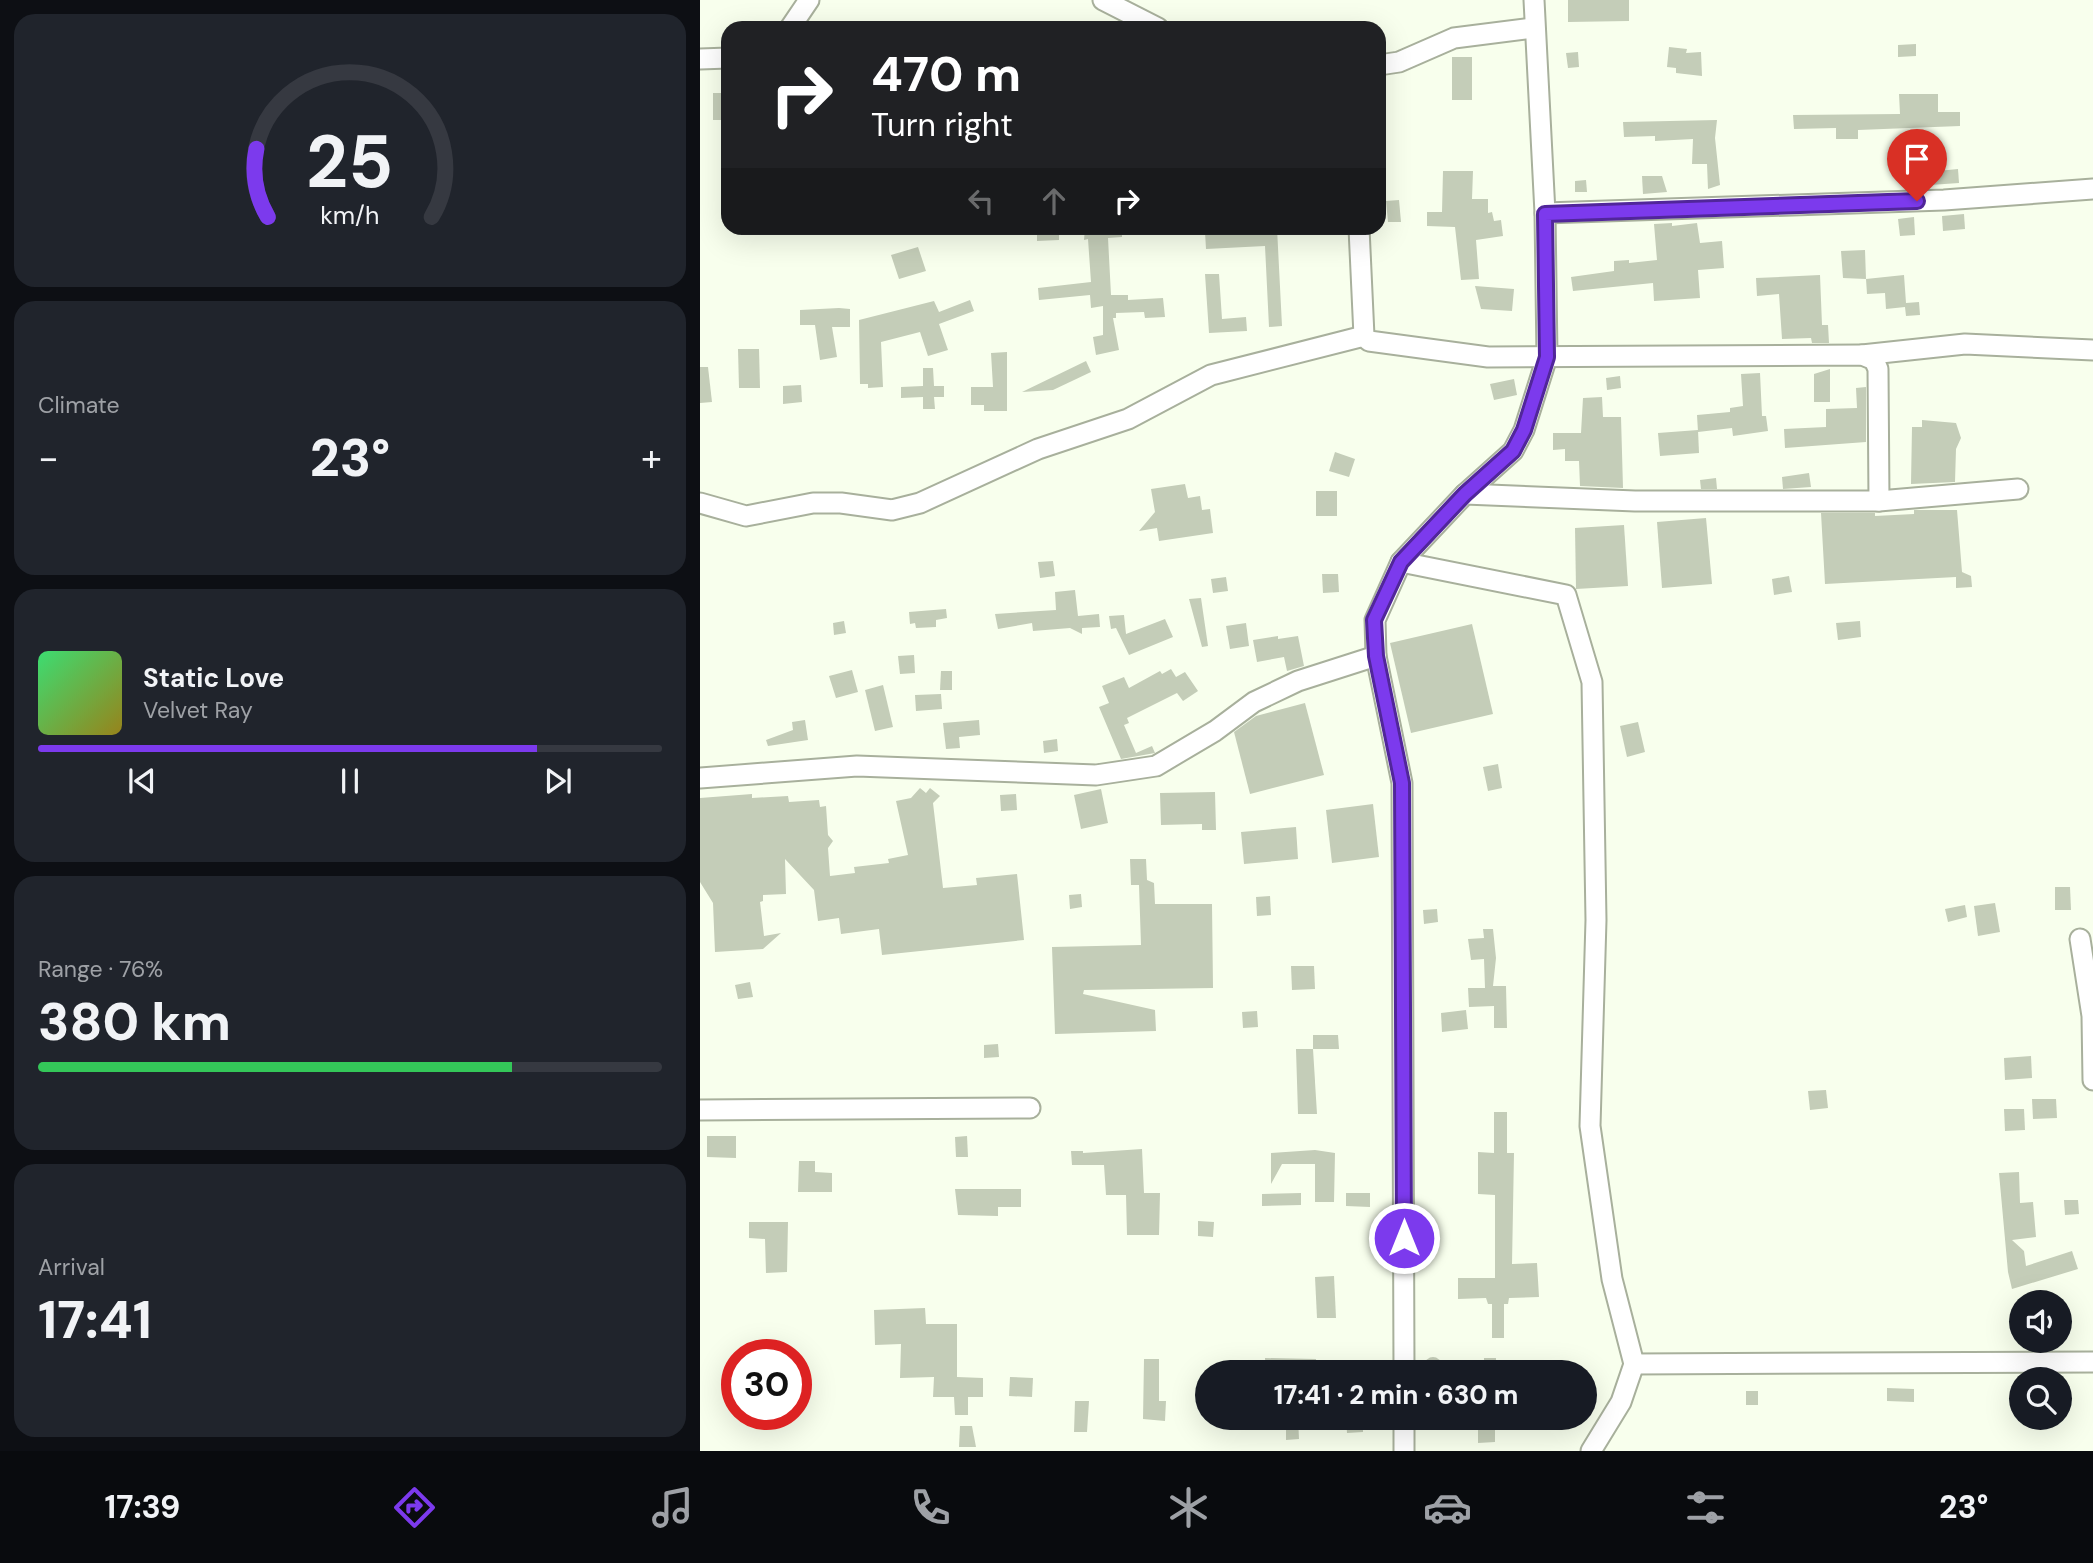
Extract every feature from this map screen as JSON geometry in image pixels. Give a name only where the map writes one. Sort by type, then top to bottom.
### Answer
[{"type":"street","points":[[795,21],[809,0]]},
{"type":"street","points":[[1103,0],[1144,21]]},
{"type":"street","points":[[1404,1360],[1402,783],[1376,656],[1374,620],[1401,562],[1465,494],[1513,451],[1524,430],[1547,357],[1545,214],[1533,28],[1534,0]]},
{"type":"street","points":[[1386,64],[1399,62],[1454,38],[1533,28]]},
{"type":"street","points":[[700,59],[721,58]]},
{"type":"street","points":[[1545,214],[1944,200],[2093,189]]},
{"type":"street","points":[[1359,235],[1364,336],[1369,341],[1451,353],[1547,357],[1862,355],[1965,344],[2093,350]]},
{"type":"street","points":[[700,503],[746,516],[813,503],[841,503],[892,510],[920,503],[1038,449],[1128,419],[1211,375],[1364,336]]},
{"type":"street","points":[[1862,355],[1874,360],[1878,369],[1879,501]]},
{"type":"street","points":[[1465,494],[1635,501],[1879,501],[2018,488]]},
{"type":"street","points":[[1401,562],[1566,594],[1592,682],[1596,920],[1590,1126],[1612,1279],[1634,1364],[1621,1402],[1591,1451]]},
{"type":"street","points":[[700,778],[857,766],[1096,775],[1156,766],[1215,731],[1254,702],[1298,681],[1376,656]]},
{"type":"street","points":[[2080,939],[2093,1016],[2093,1080]]},
{"type":"street","points":[[700,1110],[1030,1108]]},
{"type":"street","points":[[1634,1364],[2093,1362]]},
{"type":"street","points":[[1404,1430],[1404,1451]]},
{"type":"building","points":[[1568,0],[1629,0],[1629,21],[1568,22]]},
{"type":"building","points":[[1916,44],[1916,56],[1898,57],[1898,45]]},
{"type":"building","points":[[1669,47],[1687,49],[1686,53],[1701,52],[1702,76],[1676,73],[1676,68],[1667,67]]},
{"type":"building","points":[[1578,52],[1579,67],[1568,68],[1566,53]]},
{"type":"building","points":[[1452,57],[1472,57],[1472,100],[1452,100]]},
{"type":"building","points":[[713,93],[721,93],[721,120],[713,120]]},
{"type":"building","points":[[1899,94],[1938,94],[1938,112],[1960,112],[1960,126],[1858,130],[1858,139],[1836,139],[1836,128],[1794,129],[1793,115],[1900,114]]},
{"type":"building","points":[[1717,120],[1715,138],[1720,185],[1708,189],[1707,164],[1692,164],[1693,139],[1655,141],[1655,136],[1624,137],[1623,122]]},
{"type":"building","points":[[1958,169],[1959,183],[1930,185],[1928,172]]},
{"type":"building","points":[[1443,171],[1473,171],[1472,199],[1488,199],[1488,213],[1492,212],[1494,221],[1501,220],[1503,236],[1476,240],[1479,279],[1461,280],[1455,227],[1427,226],[1427,212],[1442,212]]},
{"type":"building","points":[[1642,176],[1662,176],[1667,192],[1643,194]]},
{"type":"building","points":[[1586,180],[1587,192],[1575,192],[1575,181]]},
{"type":"building","points":[[1399,200],[1401,222],[1388,222],[1386,201]]},
{"type":"building","points":[[1964,214],[1965,229],[1943,231],[1942,216]]},
{"type":"building","points":[[1914,217],[1915,235],[1900,236],[1898,219]]},
{"type":"building","points":[[1672,223],[1672,226],[1697,223],[1700,243],[1722,241],[1724,268],[1698,270],[1700,298],[1654,301],[1653,283],[1573,291],[1571,277],[1614,271],[1614,261],[1629,260],[1629,263],[1657,260],[1654,224]]},
{"type":"building","points":[[1037,235],[1059,235],[1059,240],[1037,241]]},
{"type":"building","points":[[1084,235],[1122,235],[1108,238],[1111,295],[1128,295],[1128,300],[1163,298],[1165,317],[1145,318],[1144,312],[1116,313],[1116,318],[1113,318],[1119,350],[1096,355],[1093,337],[1103,335],[1103,306],[1091,308],[1090,295],[1039,300],[1038,288],[1091,282],[1088,239],[1084,240]]},
{"type":"building","points":[[1205,235],[1277,235],[1282,326],[1269,327],[1265,246],[1206,249]]},
{"type":"building","points":[[918,247],[926,271],[899,279],[891,255]]},
{"type":"building","points":[[1865,250],[1866,279],[1843,278],[1841,251]]},
{"type":"building","points":[[1205,274],[1219,274],[1222,319],[1246,317],[1247,331],[1209,333]]},
{"type":"building","points":[[1820,275],[1822,325],[1828,325],[1829,343],[1812,343],[1811,338],[1782,339],[1779,294],[1757,296],[1756,278]]},
{"type":"building","points":[[1904,275],[1906,303],[1919,302],[1920,315],[1906,316],[1905,307],[1886,309],[1885,293],[1867,294],[1866,279]]},
{"type":"building","points":[[1475,286],[1514,289],[1512,311],[1481,309]]},
{"type":"building","points":[[970,300],[974,311],[939,324],[948,350],[928,356],[920,332],[881,342],[883,387],[868,388],[868,384],[860,384],[859,320],[934,301],[939,312]]},
{"type":"building","points":[[850,309],[850,327],[832,327],[837,357],[820,360],[815,325],[800,325],[800,310]]},
{"type":"building","points":[[738,349],[759,349],[760,388],[739,388]]},
{"type":"building","points":[[1007,352],[1007,411],[984,411],[984,405],[971,405],[971,387],[993,387],[991,353]]},
{"type":"building","points":[[1086,361],[1091,372],[1053,390],[1022,392]]},
{"type":"building","points":[[700,367],[708,367],[712,402],[700,403]]},
{"type":"building","points":[[923,368],[933,368],[934,386],[944,386],[944,397],[934,397],[935,409],[923,409],[923,397],[901,398],[901,387],[923,386]]},
{"type":"building","points":[[1830,369],[1830,402],[1814,402],[1814,374]]},
{"type":"building","points":[[1760,373],[1762,416],[1766,416],[1768,431],[1733,436],[1732,428],[1698,432],[1697,415],[1730,412],[1730,408],[1743,406],[1741,374]]},
{"type":"building","points":[[1620,376],[1621,388],[1607,390],[1606,378]]},
{"type":"building","points":[[1514,379],[1517,395],[1494,400],[1490,384]]},
{"type":"building","points":[[801,385],[802,402],[783,404],[783,386]]},
{"type":"building","points":[[1866,387],[1866,442],[1785,448],[1784,429],[1826,427],[1826,409],[1857,408],[1856,388]]},
{"type":"building","points":[[1602,397],[1603,417],[1621,417],[1623,488],[1580,486],[1579,461],[1565,461],[1565,449],[1553,450],[1553,433],[1581,433],[1583,398]]},
{"type":"building","points":[[1922,420],[1956,423],[1961,438],[1956,449],[1955,482],[1911,484],[1912,427],[1922,427]]},
{"type":"building","points":[[1698,430],[1699,453],[1660,456],[1658,433]]},
{"type":"building","points":[[1335,452],[1355,459],[1349,477],[1329,471]]},
{"type":"building","points":[[1809,473],[1811,487],[1783,489],[1782,477]]},
{"type":"building","points":[[1716,478],[1717,489],[1701,489],[1700,480]]},
{"type":"building","points":[[1185,484],[1188,498],[1200,496],[1202,510],[1210,509],[1213,533],[1159,541],[1157,528],[1139,531],[1155,512],[1151,489]]},
{"type":"building","points":[[1316,491],[1337,491],[1337,516],[1316,516]]},
{"type":"building","points":[[1914,510],[1957,510],[1962,572],[1971,576],[1972,587],[1956,588],[1956,577],[1825,584],[1821,513],[1875,513],[1875,516],[1914,514]]},
{"type":"building","points":[[1706,518],[1712,584],[1662,588],[1657,522]]},
{"type":"building","points":[[1624,525],[1628,586],[1576,589],[1575,528]]},
{"type":"building","points":[[1053,561],[1055,576],[1040,578],[1038,562]]},
{"type":"building","points":[[1322,574],[1338,574],[1339,592],[1323,593]]},
{"type":"building","points":[[1789,576],[1792,592],[1774,595],[1772,579]]},
{"type":"building","points":[[1226,577],[1228,591],[1213,593],[1211,579]]},
{"type":"building","points":[[1075,590],[1078,616],[1099,614],[1100,627],[1082,628],[1082,634],[1070,628],[1033,631],[1032,623],[998,629],[995,614],[1056,610],[1055,592]]},
{"type":"building","points":[[1201,598],[1208,646],[1202,647],[1189,599]]},
{"type":"building","points":[[946,609],[947,618],[936,620],[936,627],[916,628],[915,623],[910,624],[909,612]]},
{"type":"building","points":[[1124,615],[1126,634],[1165,619],[1173,637],[1129,655],[1116,628],[1111,629],[1109,616]]},
{"type":"building","points":[[844,621],[846,633],[834,635],[833,623]]},
{"type":"building","points":[[1860,621],[1861,637],[1838,640],[1836,623]]},
{"type":"building","points":[[1246,623],[1249,646],[1230,649],[1226,626]]},
{"type":"building","points":[[1472,624],[1493,714],[1411,733],[1390,643]]},
{"type":"building","points":[[1278,636],[1278,639],[1298,636],[1304,666],[1287,671],[1284,657],[1257,662],[1253,640]]},
{"type":"building","points":[[914,655],[915,673],[900,674],[898,656]]},
{"type":"building","points":[[1171,669],[1176,677],[1185,672],[1198,691],[1183,701],[1177,693],[1127,718],[1129,723],[1124,725],[1136,753],[1152,746],[1155,753],[1121,759],[1099,707],[1109,703],[1102,686],[1124,677],[1129,688],[1160,671],[1162,674]]},
{"type":"building","points":[[852,670],[858,692],[836,698],[829,676]]},
{"type":"building","points":[[941,671],[952,671],[952,690],[940,690]]},
{"type":"building","points":[[883,685],[893,727],[875,731],[865,690]]},
{"type":"building","points":[[941,694],[942,709],[916,711],[915,695]]},
{"type":"building","points":[[1305,703],[1324,775],[1250,794],[1234,732],[1256,716]]},
{"type":"building","points":[[805,720],[808,740],[768,746],[766,740],[793,730],[792,722]]},
{"type":"building","points":[[979,720],[980,735],[959,737],[960,748],[946,749],[943,723]]},
{"type":"building","points":[[1638,722],[1645,752],[1627,757],[1620,726]]},
{"type":"building","points":[[1057,739],[1058,751],[1044,753],[1043,741]]},
{"type":"building","points":[[1498,764],[1502,788],[1488,791],[1483,767]]},
{"type":"building","points":[[920,788],[926,793],[930,788],[940,796],[933,803],[943,888],[977,885],[976,878],[1017,874],[1024,940],[882,955],[879,929],[841,934],[839,918],[818,921],[814,890],[785,859],[786,894],[763,895],[763,901],[760,902],[764,936],[781,933],[763,949],[715,952],[713,903],[700,882],[700,798],[752,794],[752,798],[788,796],[789,802],[819,800],[820,807],[826,806],[828,835],[833,841],[828,848],[830,876],[855,873],[854,867],[889,863],[888,859],[908,855],[896,801],[911,798]]},
{"type":"building","points":[[1101,789],[1108,823],[1081,829],[1074,795]]},
{"type":"building","points":[[1215,792],[1216,830],[1202,830],[1202,824],[1161,825],[1160,793]]},
{"type":"building","points":[[1016,794],[1017,810],[1001,811],[1000,795]]},
{"type":"building","points":[[1373,804],[1379,857],[1332,863],[1326,810]]},
{"type":"building","points":[[1296,827],[1298,859],[1244,864],[1241,832]]},
{"type":"building","points":[[1130,859],[1146,859],[1147,880],[1154,883],[1155,904],[1212,904],[1213,988],[1084,990],[1083,994],[1155,1010],[1156,1031],[1055,1034],[1052,947],[1141,945],[1139,885],[1131,885]]},
{"type":"building","points":[[2055,887],[2070,887],[2071,910],[2055,910]]},
{"type":"building","points":[[1081,894],[1082,907],[1070,909],[1069,895]]},
{"type":"building","points":[[1270,896],[1271,915],[1257,916],[1256,897]]},
{"type":"building","points":[[1995,903],[2000,932],[1978,936],[1974,906]]},
{"type":"building","points":[[1965,905],[1967,917],[1948,922],[1945,909]]},
{"type":"building","points":[[1437,909],[1438,922],[1424,924],[1423,910]]},
{"type":"building","points":[[1483,929],[1493,929],[1496,958],[1493,986],[1506,986],[1507,1028],[1494,1028],[1494,1006],[1469,1007],[1468,988],[1485,988],[1484,959],[1471,960],[1468,939],[1484,938]]},
{"type":"building","points":[[1291,966],[1314,966],[1315,989],[1292,990]]},
{"type":"building","points":[[750,982],[753,997],[738,999],[735,985]]},
{"type":"building","points":[[1466,1010],[1468,1029],[1442,1032],[1441,1013]]},
{"type":"building","points":[[1257,1011],[1258,1027],[1243,1028],[1242,1012]]},
{"type":"building","points":[[1313,1035],[1338,1035],[1339,1049],[1313,1049]]},
{"type":"building","points":[[998,1044],[999,1057],[984,1058],[984,1045]]},
{"type":"building","points":[[1296,1049],[1313,1049],[1317,1114],[1298,1114]]},
{"type":"building","points":[[2031,1056],[2032,1078],[2005,1080],[2004,1058]]},
{"type":"building","points":[[1826,1090],[1828,1108],[1810,1110],[1808,1091]]},
{"type":"building","points":[[2032,1099],[2056,1099],[2057,1118],[2033,1119]]},
{"type":"building","points":[[2004,1109],[2024,1109],[2025,1130],[2005,1131]]},
{"type":"building","points":[[1494,1112],[1507,1112],[1507,1153],[1514,1153],[1512,1264],[1537,1263],[1539,1297],[1509,1298],[1508,1304],[1504,1304],[1504,1338],[1492,1338],[1492,1304],[1488,1304],[1486,1298],[1458,1299],[1458,1278],[1495,1278],[1495,1195],[1478,1194],[1478,1152],[1494,1153]]},
{"type":"building","points":[[707,1136],[736,1136],[736,1158],[707,1157]]},
{"type":"building","points":[[967,1136],[968,1157],[956,1157],[955,1137]]},
{"type":"building","points":[[1142,1149],[1144,1193],[1160,1193],[1159,1235],[1127,1235],[1126,1195],[1106,1195],[1104,1165],[1072,1165],[1071,1151],[1083,1153]]},
{"type":"building","points":[[1315,1150],[1335,1153],[1334,1202],[1315,1202],[1315,1164],[1282,1164],[1271,1184],[1271,1153]]},
{"type":"building","points":[[799,1161],[815,1161],[815,1172],[832,1173],[832,1192],[798,1192]]},
{"type":"building","points":[[2019,1172],[2020,1203],[2033,1202],[2036,1237],[2012,1240],[2024,1251],[2026,1266],[2072,1251],[2078,1269],[2012,1289],[1999,1173]]},
{"type":"building","points":[[955,1189],[1021,1189],[1021,1207],[998,1207],[998,1216],[958,1215]]},
{"type":"building","points":[[1301,1193],[1301,1205],[1262,1206],[1262,1194]]},
{"type":"building","points":[[1346,1193],[1370,1193],[1370,1207],[1346,1206]]},
{"type":"building","points":[[2064,1200],[2078,1200],[2079,1214],[2065,1215]]},
{"type":"building","points":[[1198,1221],[1214,1222],[1213,1237],[1198,1236]]},
{"type":"building","points":[[749,1222],[788,1222],[787,1272],[766,1273],[765,1239],[749,1238]]},
{"type":"building","points":[[1334,1276],[1336,1318],[1317,1318],[1315,1277]]},
{"type":"building","points":[[925,1308],[926,1324],[957,1324],[957,1377],[983,1378],[983,1397],[968,1397],[968,1415],[955,1415],[954,1397],[933,1397],[934,1377],[900,1378],[901,1344],[875,1345],[874,1310]]},
{"type":"building","points":[[1265,1358],[1316,1359],[1316,1360]]},
{"type":"building","points":[[1144,1359],[1159,1359],[1159,1401],[1166,1401],[1165,1421],[1143,1419]]},
{"type":"building","points":[[1010,1377],[1033,1378],[1032,1397],[1009,1396]]},
{"type":"building","points":[[1887,1388],[1914,1389],[1914,1402],[1887,1401]]},
{"type":"building","points":[[1746,1391],[1758,1391],[1758,1405],[1746,1405]]},
{"type":"building","points":[[1075,1401],[1089,1401],[1087,1432],[1074,1432]]},
{"type":"building","points":[[960,1426],[972,1426],[976,1447],[959,1447]]},
{"type":"building","points":[[1286,1430],[1299,1430],[1299,1439],[1286,1440]]},
{"type":"building","points":[[1347,1430],[1363,1430],[1363,1432],[1347,1433]]},
{"type":"building","points":[[1478,1430],[1495,1430],[1495,1442],[1478,1443]]},
{"type":"route","points":[[1404,1238],[1402,783],[1376,656],[1374,620],[1401,562],[1465,494],[1513,451],[1524,430],[1547,357],[1545,214],[1917,201]]}]
